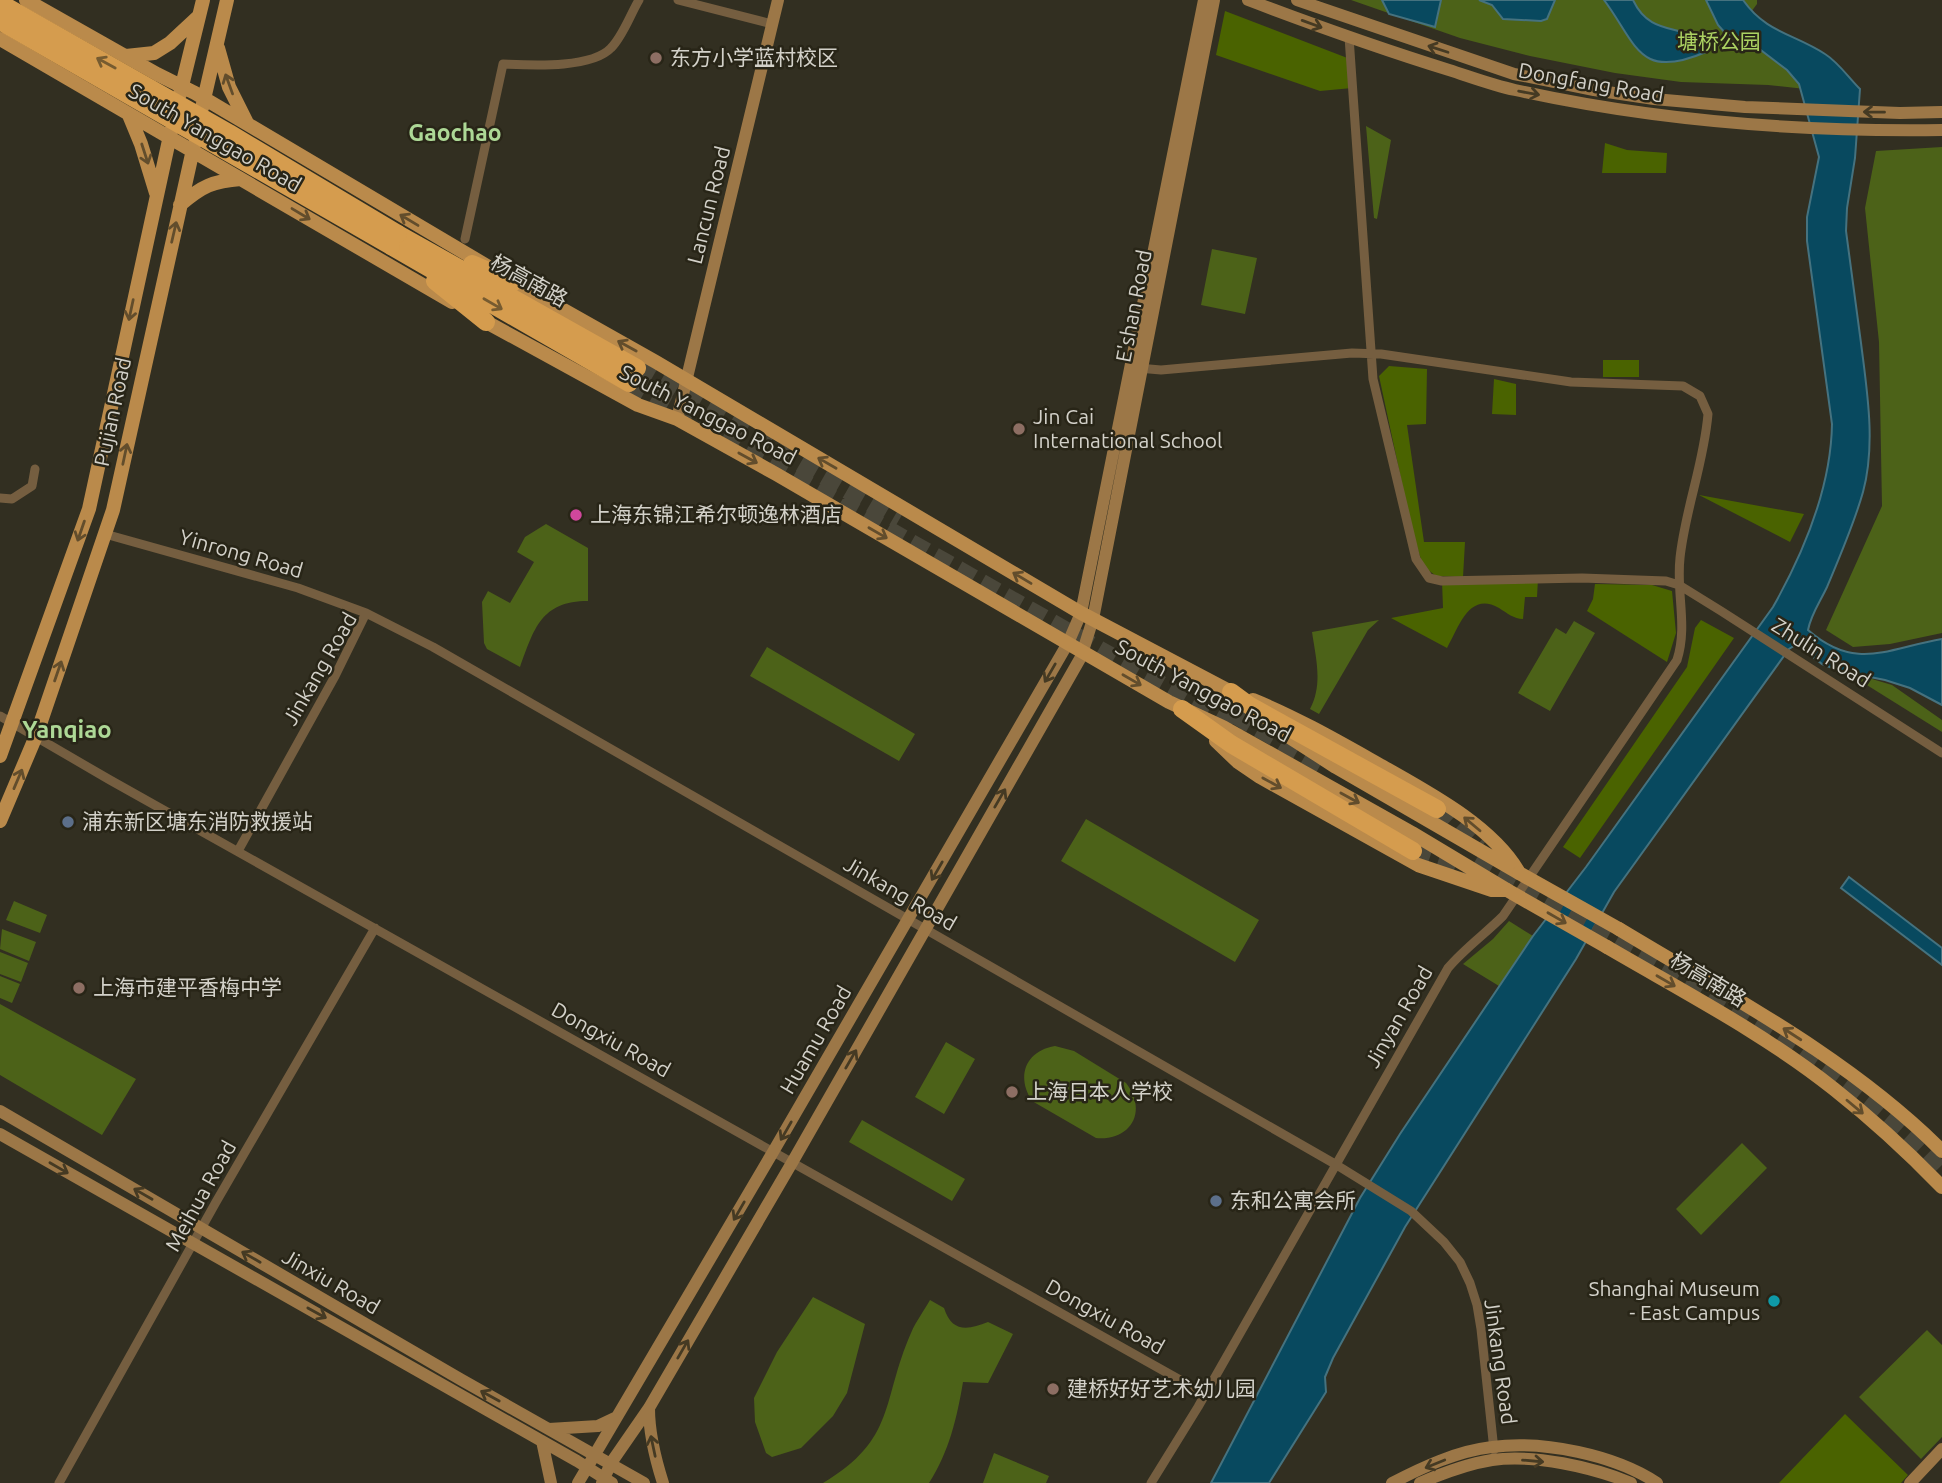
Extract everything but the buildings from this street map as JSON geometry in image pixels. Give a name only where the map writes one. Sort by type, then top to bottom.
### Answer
[{"type":"highway","name":"South Yanggao Road","points":[[0,3],[218,127],[394,240]]},
{"type":"highway","name":"South Yanggao Road","points":[[0,21],[394,240]]},
{"type":"highway","points":[[394,240],[514,282]]},
{"type":"highway","points":[[394,240],[486,322]]},
{"type":"highway","name":"杨高南路","points":[[394,240],[633,375]]},
{"type":"highway","points":[[1231,692],[1250,706],[1437,809]]},
{"type":"highway","points":[[1182,709],[1231,744],[1413,851]]},
{"type":"main road","name":"South Yanggao Road","points":[[26,0],[248,124],[1087,616],[1231,692],[1265,720],[1336,767],[1519,873]]},
{"type":"main road","name":"Pujian Road","points":[[0,756],[89,509],[157,195],[203,0]]},
{"type":"main road","name":"Pujian Road","points":[[0,821],[36,736],[113,510],[227,0]]},
{"type":"main road","name":"Lancun Road","points":[[677,419],[778,0]]},
{"type":"main road","name":"E'shan Road","points":[[1137,367],[1203,0]]},
{"type":"main road","name":"E'shan Road","points":[[1087,616],[1214,0]]},
{"type":"main road","name":"Dongfang Road","points":[[1248,0],[1349,37],[1513,90],[1657,115],[1748,125],[1834,130],[1942,130]]},
{"type":"main road","name":"Dongfang Road","points":[[1297,0],[1514,74],[1654,99],[1745,107],[1942,112]]},
{"type":"main road","points":[[125,56],[154,53],[170,43],[198,17]]},
{"type":"main road","name":"South Yanggao Road","points":[[0,39],[486,322],[638,405],[677,419],[776,474],[1182,709],[1223,727],[1412,833],[1507,890]]},
{"type":"main road","points":[[218,42],[229,87],[248,124]]},
{"type":"main road","points":[[129,115],[157,195]]},
{"type":"main road","points":[[180,205],[214,182],[242,179]]},
{"type":"main road","name":"Huamu Road","points":[[578,1483],[774,1152],[1068,643],[1087,616]]},
{"type":"main road","name":"Huamu Road","points":[[606,1481],[611,1463],[649,1408],[793,1161],[1082,651],[1087,616]]},
{"type":"main road","points":[[1231,692],[1297,718],[1452,807],[1509,855],[1519,873]]},
{"type":"main road","points":[[1182,709],[1203,732],[1238,762],[1419,865],[1492,890],[1507,890]]},
{"type":"main road","name":"杨高南路","points":[[1519,873],[1619,929],[1826,1057],[1917,1127],[1942,1151]]},
{"type":"main road","name":"杨高南路","points":[[1507,890],[1726,1016],[1797,1062],[1876,1124],[1942,1186]]},
{"type":"main road","name":"Jinxiu Road","points":[[0,1111],[644,1483]]},
{"type":"main road","name":"Jinxiu Road","points":[[0,1134],[542,1441],[606,1481]]},
{"type":"main road","points":[[649,1408],[649,1427],[663,1483]]},
{"type":"main road","points":[[549,1429],[598,1426],[617,1417]]},
{"type":"main road","points":[[542,1441],[551,1483]]},
{"type":"main road","points":[[1392,1483],[1444,1460],[1539,1447],[1577,1452],[1615,1463],[1657,1483]]},
{"type":"main road","points":[[1910,1483],[1942,1450]]},
{"type":"main road","points":[[1420,1483],[1494,1453],[1587,1468],[1631,1483]]},
{"type":"street","points":[[465,239],[503,64],[548,65],[595,58],[613,46],[639,0]]},
{"type":"street","points":[[678,0],[772,24]]},
{"type":"street","points":[[1349,37],[1373,379],[1411,544],[1420,568],[1429,578],[1443,581],[1654,579],[1679,585]]},
{"type":"street","points":[[1137,367],[1161,370],[1370,353]]},
{"type":"street","name":"Jinyan Road","points":[[1151,1483],[1205,1394],[1448,968],[1465,948],[1503,916],[1669,675],[1682,644],[1680,558],[1708,414],[1700,396],[1693,390],[1672,384],[1583,383],[1544,379],[1370,353]]},
{"type":"street","points":[[0,498],[12,499],[32,486],[35,469]]},
{"type":"street","name":"Yinrong Road","points":[[105,534],[298,588],[366,613]]},
{"type":"street","name":"Zhulin Road","points":[[1679,585],[1849,691],[1942,753]]},
{"type":"street","name":"Jinkang Road","points":[[237,851],[335,676],[366,613],[433,647],[909,919],[1335,1164],[1411,1211],[1444,1242],[1460,1262],[1477,1305],[1494,1453]]},
{"type":"street","name":"Dongxiu Road","points":[[0,716],[1205,1394]]},
{"type":"street","name":"Meihua Road","points":[[59,1483],[375,928]]},
{"type":"green space","name":"塘桥公园","points":[[1351,0],[1757,0],[1751,12],[1783,35],[1826,54],[1860,89],[1860,95],[1768,85],[1681,82],[1615,73],[1530,56],[1460,38]]},
{"type":"green space","points":[[1225,11],[1350,59],[1352,88],[1320,91],[1216,55]]},
{"type":"green space","points":[[1366,126],[1391,140],[1377,219],[1374,218]]},
{"type":"green space","points":[[1605,143],[1627,150],[1667,153],[1666,173],[1602,173]]},
{"type":"green space","points":[[1942,147],[1942,633],[1890,644],[1853,647],[1826,630],[1882,506],[1879,342],[1865,208],[1876,151]]},
{"type":"green space","points":[[1212,249],[1257,258],[1245,314],[1201,305]]},
{"type":"green space","points":[[1603,360],[1639,360],[1639,377],[1603,377]]},
{"type":"green space","points":[[1389,366],[1427,369],[1426,424],[1407,425],[1424,542],[1465,542],[1463,577],[1436,576],[1423,566],[1412,530],[1379,376]]},
{"type":"green space","points":[[1494,379],[1516,384],[1516,415],[1492,414]]},
{"type":"green space","points":[[1699,495],[1804,514],[1790,542]]},
{"type":"green space","points":[[546,524],[588,548],[588,601],[572,602],[550,612],[535,629],[520,667],[487,649],[484,643],[482,602],[488,591],[510,603],[534,562],[517,552],[525,537]]},
{"type":"green space","points":[[1538,579],[1537,597],[1525,597],[1523,619],[1489,604],[1480,604],[1466,614],[1447,648],[1391,618],[1443,608],[1442,581]]},
{"type":"green space","points":[[1595,584],[1652,585],[1672,591],[1676,633],[1667,662],[1587,611],[1593,599]]},
{"type":"green space","points":[[1379,620],[1368,630],[1319,714],[1310,709],[1317,681],[1312,632]]},
{"type":"green space","points":[[1701,620],[1734,638],[1580,858],[1563,847],[1687,667],[1695,628]]},
{"type":"green space","points":[[1574,621],[1595,633],[1550,711],[1518,693],[1556,628],[1566,634]]},
{"type":"green space","points":[[767,647],[915,734],[899,761],[750,676]]},
{"type":"green space","points":[[1862,676],[1892,685],[1942,720],[1942,732],[1854,677]]},
{"type":"green space","points":[[1086,819],[1259,920],[1235,962],[1061,861]]},
{"type":"green space","points":[[14,901],[47,915],[40,933],[6,920]]},
{"type":"green space","points":[[1509,921],[1533,936],[1499,986],[1463,964],[1493,939]]},
{"type":"green space","points":[[2,929],[36,942],[29,961],[0,949]]},
{"type":"green space","points":[[0,952],[28,963],[21,982],[0,974]]},
{"type":"green space","points":[[0,976],[20,984],[12,1003],[0,998]]},
{"type":"green space","points":[[0,1004],[136,1079],[102,1135],[0,1075]]},
{"type":"green space","points":[[946,1042],[975,1059],[944,1114],[915,1097]]},
{"type":"green space","points":[[1055,1046],[1074,1051],[1126,1083],[1136,1104],[1132,1122],[1127,1129],[1119,1135],[1096,1138],[1032,1101],[1025,1083],[1026,1066],[1036,1053]]},
{"type":"green space","points":[[862,1120],[965,1179],[952,1201],[849,1142]]},
{"type":"green space","points":[[1742,1143],[1767,1168],[1701,1235],[1676,1209]]},
{"type":"green space","points":[[813,1297],[865,1324],[847,1393],[833,1416],[801,1448],[772,1457],[766,1453],[755,1422],[754,1398],[777,1352]]},
{"type":"green space","points":[[930,1300],[944,1308],[956,1326],[967,1328],[988,1322],[1013,1334],[988,1383],[963,1382],[951,1434],[929,1483],[823,1483],[847,1467],[864,1451],[875,1434],[884,1417],[911,1333]]},
{"type":"green space","points":[[1927,1330],[1942,1345],[1942,1437],[1921,1459],[1859,1397]]},
{"type":"green space","points":[[1845,1414],[1908,1475],[1901,1483],[1779,1483]]},
{"type":"green space","points":[[994,1453],[1049,1476],[1046,1483],[983,1483]]},
{"type":"water","points":[[1382,0],[1441,0],[1435,27],[1389,14]]},
{"type":"water","points":[[1479,0],[1555,0],[1547,19],[1541,21],[1503,19],[1492,5]]},
{"type":"water","points":[[1604,0],[1633,0],[1640,11],[1656,24],[1706,42],[1706,52],[1683,60],[1653,60],[1633,43]]},
{"type":"water","points":[[1706,0],[1743,0],[1761,20],[1830,57],[1860,89],[1846,231],[1868,399],[1869,455],[1863,492],[1855,516],[1808,630],[1825,643],[1857,654],[1873,654],[1942,639],[1942,705],[1910,688],[1822,664],[1797,644],[1789,649],[1614,892],[1576,959],[1405,1227],[1333,1358],[1325,1377],[1326,1392],[1269,1483],[1211,1483],[1360,1198],[1400,1134],[1533,936],[1586,867],[1773,607],[1814,519],[1827,472],[1832,424],[1807,241],[1807,217],[1819,157],[1799,84],[1787,70],[1745,38],[1726,34],[1718,25]]},
{"type":"water","points":[[1849,877],[1942,948],[1942,965],[1841,888]]},
{"type":"tunnel","points":[[637,368],[899,520]]},
{"type":"tunnel","points":[[629,383],[1243,731]]},
{"type":"tunnel","points":[[1235,715],[1323,765]]},
{"type":"tunnel","points":[[1437,809],[1480,848]]},
{"type":"tunnel","points":[[1413,851],[1468,869]]},
{"type":"tunnel","points":[[1474,863],[1659,965],[1779,1039],[1836,1079],[1891,1123],[1942,1172]]},
{"type":"place","name":"东方小学蓝村校区","points":[[656,58]]},
{"type":"place","name":"Jin Cai International School","points":[[1019,429]]},
{"type":"place","name":"上海东锦江希尔顿逸林酒店","points":[[576,515]]},
{"type":"place","name":"浦东新区塘东消防救援站","points":[[68,822]]},
{"type":"place","name":"上海市建平香梅中学","points":[[79,988]]},
{"type":"place","name":"上海日本人学校","points":[[1012,1092]]},
{"type":"place","name":"东和公寓会所","points":[[1216,1201]]},
{"type":"place","name":"Shanghai Museum - East Campus","points":[[1774,1301]]},
{"type":"place","name":"建桥好好艺术幼儿园","points":[[1053,1389]]},
{"type":"district","name":"Gaochao","points":[[455,133]]},
{"type":"district","name":"Yanqiao","points":[[67,730]]}]
